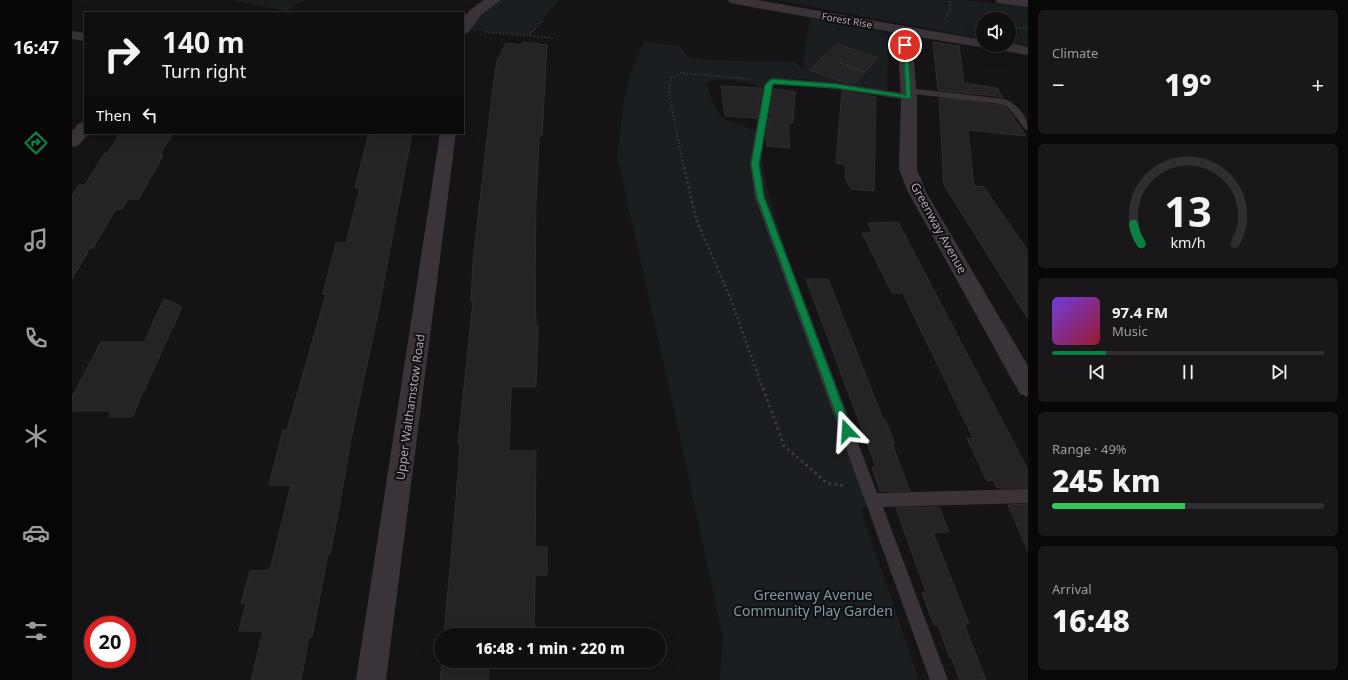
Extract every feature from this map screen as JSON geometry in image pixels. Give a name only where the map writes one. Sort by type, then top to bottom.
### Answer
[{"type":"street","points":[[464,28],[467,21],[474,13],[481,7],[494,0]]},
{"type":"street","name":"Forest Rise","points":[[736,0],[976,43]]},
{"type":"street","points":[[1002,0],[1028,3]]},
{"type":"street","name":"Greenway Avenue","points":[[904,30],[909,94],[908,169],[917,192],[1028,387]]},
{"type":"street","points":[[72,35],[84,37]]},
{"type":"street","points":[[1016,49],[1028,51]]},
{"type":"street","points":[[72,142],[84,128]]},
{"type":"street","name":"Upper Walthamstow Road","points":[[371,680],[448,134]]},
{"type":"lane","points":[[939,680],[760,197],[755,164],[769,85],[773,81],[1002,101],[1011,105],[1028,127]]},
{"type":"lane","points":[[871,495],[1028,496]]},
{"type":"path","points":[[530,35],[543,20]]},
{"type":"path","points":[[1016,27],[1028,28]]},
{"type":"path","points":[[478,31],[554,38]]},
{"type":"path","points":[[771,82],[754,79],[681,73],[670,78],[670,99],[680,151],[696,219],[730,297],[784,446],[827,483],[871,495]]},
{"type":"green space","points":[[229,0],[305,0],[287,11]]},
{"type":"green space","points":[[494,0],[559,0],[530,35],[464,29]]},
{"type":"green space","points":[[777,0],[963,0],[1028,7],[1028,46],[1016,44],[1016,12],[976,12],[976,38]]},
{"type":"green space","name":"Greenway Avenue Community Play Garden","points":[[810,18],[882,32],[888,35],[887,93],[804,79],[771,80],[760,87],[733,80],[719,80],[706,83],[713,103],[722,118],[756,131],[768,191],[790,267],[850,421],[870,501],[861,510],[919,680],[720,680],[723,638],[673,405],[617,156],[624,99],[633,67],[644,42],[680,46],[688,57],[710,60],[796,62],[802,70]]},
{"type":"building","points":[[523,42],[547,45],[542,136],[539,136],[536,204],[535,272],[536,326],[538,326],[536,387],[511,387],[509,451],[536,451],[535,547],[547,547],[547,575],[535,575],[534,628],[445,628],[456,501],[460,444],[458,444],[473,301],[471,301],[473,262],[492,94],[497,61],[506,43],[521,45]]},
{"type":"building","points":[[933,42],[959,46],[964,83],[997,88],[1003,97],[938,90]]},
{"type":"building","points":[[837,44],[878,58],[854,84],[843,82],[810,70]]},
{"type":"building","points":[[721,86],[762,88],[757,118],[725,116]]},
{"type":"building","points":[[774,89],[795,92],[793,123],[788,123],[790,148],[767,146],[766,136]]},
{"type":"building","points":[[842,91],[876,97],[874,191],[851,189],[845,177],[846,165],[836,163]]},
{"type":"building","points":[[939,98],[1000,105],[1007,108],[1026,136],[968,130],[974,187],[983,186],[1028,251],[1028,319],[944,185]]},
{"type":"building","points":[[119,134],[172,134],[160,155],[163,155],[139,199],[128,199],[122,209],[115,210],[93,248],[90,248],[72,279],[72,196],[79,185],[85,185],[105,153],[108,153]]},
{"type":"building","points":[[369,134],[412,134],[378,313],[353,429],[330,554],[328,554],[312,637],[309,637],[301,680],[251,680],[263,631],[239,631],[246,603],[241,603],[250,571],[270,570],[291,485],[269,485],[283,430],[287,430],[326,294],[323,294],[336,243],[346,243],[360,188],[355,188]]},
{"type":"building","points":[[898,222],[1028,470],[1028,488],[1000,488],[996,487],[993,480],[987,481],[967,438],[973,438],[903,293],[892,293],[862,233],[872,233],[868,223]]},
{"type":"building","points":[[806,279],[828,279],[883,419],[885,419],[895,444],[892,444],[910,491],[880,491],[872,467],[876,467]]},
{"type":"building","points":[[164,299],[182,307],[132,417],[109,417],[111,411],[72,411],[72,397],[101,342],[144,342]]},
{"type":"building","points":[[1028,504],[1028,551],[1008,505]]},
{"type":"building","points":[[939,507],[949,532],[933,533],[969,624],[964,624],[986,680],[960,680],[938,625],[934,625],[922,593],[926,592],[896,508]]},
{"type":"building","points":[[441,668],[489,668],[488,680],[440,680]]},
{"type":"route","points":[[847,431],[760,197],[755,164],[769,85],[771,82],[836,86],[909,98],[905,45]]}]
